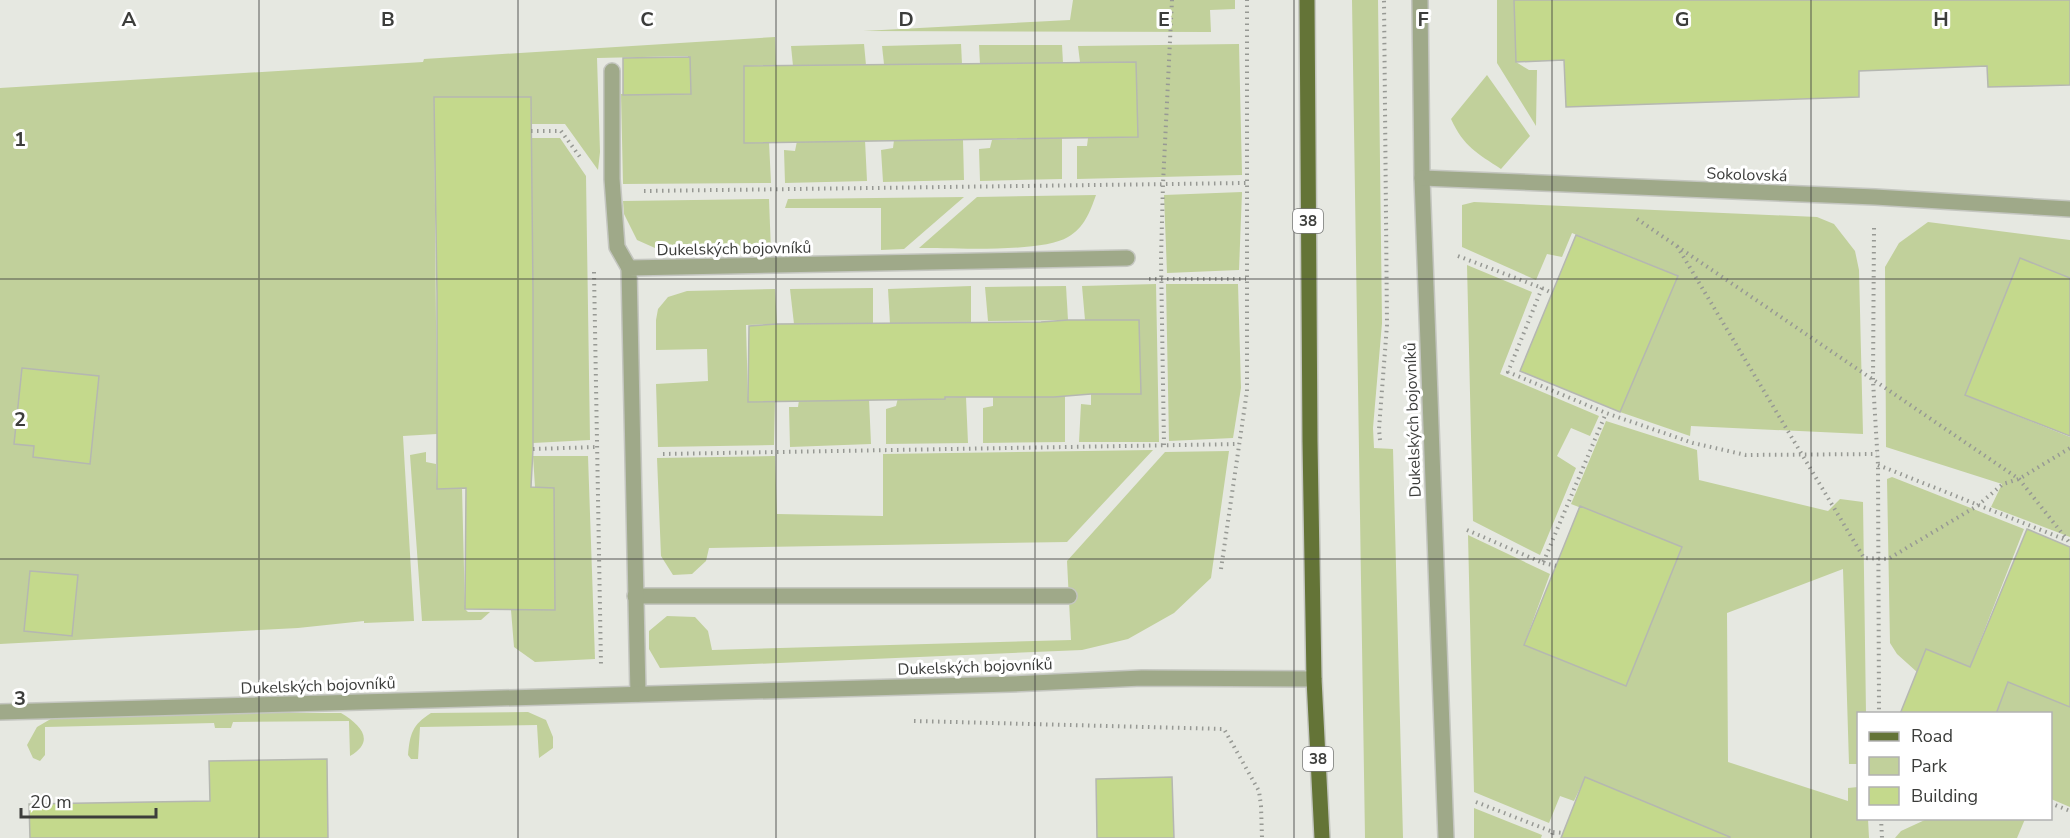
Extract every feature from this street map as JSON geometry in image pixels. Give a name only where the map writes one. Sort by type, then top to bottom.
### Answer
[{"type":"main road","name":"38","points":[[1307,0],[1314,679],[1322,838]]},
{"type":"street","name":"Dukelských bojovníků","points":[[1420,0],[1422,178],[1446,838]]},
{"type":"street","points":[[612,71],[617,247],[629,268],[638,694]]},
{"type":"street","name":"Sokolovská","points":[[1422,178],[1875,197],[2070,209]]},
{"type":"street","name":"Dukelských bojovníků","points":[[629,268],[1127,258]]},
{"type":"street","points":[[635,596],[1069,596]]},
{"type":"street","name":"Dukelských bojovníků","points":[[0,712],[1010,684],[1142,678],[1314,679]]},
{"type":"path","points":[[1164,445],[1162,184],[1172,0]]},
{"type":"path","points":[[1221,569],[1246,391],[1247,0]]},
{"type":"path","points":[[1380,440],[1387,325],[1384,0]]},
{"type":"path","points":[[531,131],[561,131],[592,174],[592,190],[1247,183]]},
{"type":"path","points":[[1875,197],[1873,381],[1878,465],[1879,712]]},
{"type":"path","points":[[1629,214],[2019,478],[2070,542]]},
{"type":"path","points":[[1677,246],[1864,558],[1888,559],[1977,506],[2003,484],[2019,478],[2070,447]]},
{"type":"path","points":[[1458,256],[1552,293]]},
{"type":"path","points":[[594,272],[601,695]]},
{"type":"path","points":[[1140,279],[1246,279]]},
{"type":"path","points":[[1542,288],[1508,372],[1606,413],[1693,443],[1746,455],[1877,454]]},
{"type":"path","points":[[1543,563],[1606,413]]},
{"type":"path","points":[[633,454],[1239,444]]},
{"type":"path","points":[[533,449],[597,447]]},
{"type":"path","points":[[1878,465],[2070,542]]},
{"type":"path","points":[[1464,528],[1543,563],[1557,566]]},
{"type":"path","points":[[907,721],[1224,729],[1258,791],[1262,838]]},
{"type":"path","points":[[1469,800],[1553,832],[1563,833]]},
{"type":"path","points":[[2052,804],[2070,811]]},
{"type":"path","points":[[1881,820],[1882,838]]},
{"type":"path","points":[[1551,838],[1553,832]]},
{"type":"green space","points":[[1073,0],[1235,0],[1235,9],[1210,10],[1211,32],[863,31],[1070,20]]},
{"type":"green space","points":[[1352,0],[1378,0],[1382,323],[1373,428],[1374,448],[1393,449],[1403,838],[1365,838]]},
{"type":"green space","points":[[1497,0],[1514,0],[1516,62],[1529,70],[1537,70],[1536,126],[1497,63]]},
{"type":"green space","points":[[775,37],[776,65],[744,66],[744,141],[746,143],[769,142],[771,183],[623,184],[621,94],[689,91],[688,56],[597,58],[600,152],[598,170],[565,124],[527,124],[527,97],[434,97],[437,434],[403,436],[414,621],[364,623],[364,621],[298,628],[0,644],[0,88],[423,62],[424,59]]},
{"type":"green space","points":[[864,44],[866,65],[793,66],[791,46]]},
{"type":"green space","points":[[961,44],[962,64],[884,64],[882,46]]},
{"type":"green space","points":[[1239,44],[1242,175],[1077,179],[1077,146],[1087,146],[1088,138],[1134,137],[1135,62],[1080,62],[1078,46]]},
{"type":"green space","points":[[979,45],[1062,45],[1063,63],[980,64]]},
{"type":"green space","points":[[1487,75],[1530,136],[1501,169],[1466,143],[1451,119]]},
{"type":"green space","points":[[528,138],[560,138],[586,176],[590,440],[533,443],[533,292]]},
{"type":"green space","points":[[1062,138],[1062,179],[980,181],[979,149],[990,148],[992,140]]},
{"type":"green space","points":[[865,140],[867,181],[785,183],[784,150],[795,151],[797,141]]},
{"type":"green space","points":[[894,140],[963,140],[964,180],[883,182],[881,150],[893,148]]},
{"type":"green space","points":[[1242,192],[1239,270],[1167,273],[1164,195]]},
{"type":"green space","points":[[1096,195],[1089,213],[1078,229],[1068,237],[1056,242],[1018,248],[919,248],[977,197]]},
{"type":"green space","points":[[964,197],[904,249],[881,250],[881,208],[785,208],[788,199]]},
{"type":"green space","points":[[769,199],[771,252],[655,248],[637,240],[624,214],[623,201]]},
{"type":"green space","points":[[1474,202],[1817,217],[1834,224],[1855,251],[1859,270],[1863,434],[1691,426],[1690,436],[1620,412],[1676,275],[1572,233],[1562,257],[1547,254],[1536,280],[1462,247],[1462,205]]},
{"type":"green space","points":[[1928,222],[2070,240],[2070,278],[2020,258],[1965,395],[2070,437],[2070,537],[1991,507],[2002,484],[1886,447],[1885,267],[1899,243]]},
{"type":"green space","points":[[1467,265],[1532,292],[1500,374],[1599,416],[1590,436],[1571,428],[1557,456],[1576,468],[1540,555],[1473,521]]},
{"type":"green space","points":[[1156,284],[1159,442],[1079,442],[1081,404],[1091,405],[1091,394],[1138,394],[1139,320],[1085,320],[1082,286]]},
{"type":"green space","points":[[1166,284],[1238,284],[1241,388],[1233,438],[1169,441]]},
{"type":"green space","points":[[971,286],[971,322],[890,324],[888,289]]},
{"type":"green space","points":[[1066,286],[1068,320],[988,321],[985,287]]},
{"type":"green space","points":[[873,288],[873,323],[794,324],[790,289]]},
{"type":"green space","points":[[775,289],[777,324],[746,325],[748,399],[775,400],[774,445],[658,447],[656,384],[708,381],[707,349],[656,350],[658,309],[668,297],[687,291]]},
{"type":"green space","points":[[1065,396],[1065,442],[983,443],[983,408],[993,406],[993,397]]},
{"type":"green space","points":[[966,397],[968,443],[886,444],[886,409],[896,406],[898,398]]},
{"type":"green space","points":[[869,399],[871,444],[790,447],[789,407],[798,407],[799,400]]},
{"type":"green space","points":[[1606,421],[1697,450],[1699,480],[1828,511],[1840,499],[1863,502],[1866,712],[1857,712],[1857,764],[1849,764],[1843,569],[1727,613],[1728,762],[1848,801],[1848,788],[1857,787],[1857,820],[1868,820],[1869,838],[1679,838],[1686,819],[1585,778],[1574,801],[1560,796],[1549,823],[1474,792],[1468,535],[1550,574],[1524,645],[1626,686],[1682,547],[1571,504]]},
{"type":"green space","points":[[1153,450],[1067,542],[709,548],[706,561],[692,574],[673,575],[661,556],[657,458],[775,456],[777,514],[883,516],[883,454]]},
{"type":"green space","points":[[1229,451],[1211,578],[1174,613],[1128,639],[1082,650],[660,668],[649,649],[649,631],[667,616],[695,617],[708,631],[712,650],[1071,640],[1067,561],[1165,452]]},
{"type":"green space","points":[[426,452],[426,462],[436,464],[437,488],[462,488],[465,609],[468,612],[490,612],[481,620],[422,621],[410,455]]},
{"type":"green space","points":[[533,456],[588,456],[595,659],[535,662],[514,647],[511,610],[554,488],[535,487]]},
{"type":"green space","points":[[1892,477],[2024,529],[1970,667],[1926,649],[1917,672],[1897,654],[1890,643],[1887,479]]},
{"type":"green space","points":[[2008,682],[2070,707],[2070,807],[2052,799],[2052,712],[1997,712]]},
{"type":"green space","points":[[528,712],[546,720],[553,737],[553,748],[539,758],[537,725],[420,727],[418,759],[411,759],[408,755],[413,731],[431,713]]},
{"type":"green space","points":[[61,713],[341,713],[359,728],[364,739],[358,750],[350,756],[349,721],[233,722],[231,728],[215,728],[214,723],[45,727],[45,755],[40,761],[33,758],[27,745],[37,727]]},
{"type":"green space","points":[[1474,808],[1542,835],[1541,838],[1474,838]]},
{"type":"green space","points":[[1925,820],[2025,820],[2017,838],[1895,838],[1901,831]]},
{"type":"building","points":[[1514,0],[2070,0],[2070,85],[1988,87],[1987,66],[1859,71],[1859,97],[1566,107],[1564,60],[1516,62]]},
{"type":"building","points":[[690,57],[691,94],[623,95],[623,58]]},
{"type":"building","points":[[1136,62],[1138,137],[744,143],[744,66]]},
{"type":"building","points":[[434,97],[531,97],[533,449],[531,487],[554,488],[555,610],[465,609],[466,488],[437,489]]},
{"type":"building","points":[[1576,235],[1678,276],[1620,412],[1520,371]]},
{"type":"building","points":[[2020,258],[2070,278],[2070,436],[1965,395]]},
{"type":"building","points":[[1139,320],[1141,394],[748,402],[749,326]]},
{"type":"building","points":[[22,368],[99,376],[90,464],[33,457],[34,446],[14,444]]},
{"type":"building","points":[[1580,506],[1682,547],[1626,686],[1524,645]]},
{"type":"building","points":[[2027,529],[2070,547],[2070,707],[2008,682],[1997,712],[1901,712],[1926,649],[1970,667]]},
{"type":"building","points":[[30,571],[78,575],[72,636],[24,631]]},
{"type":"building","points":[[327,759],[328,838],[30,838],[29,804],[210,801],[209,761]]},
{"type":"building","points":[[1172,777],[1174,838],[1097,838],[1096,779]]},
{"type":"building","points":[[1585,777],[1730,837],[1730,838],[1561,838]]}]
